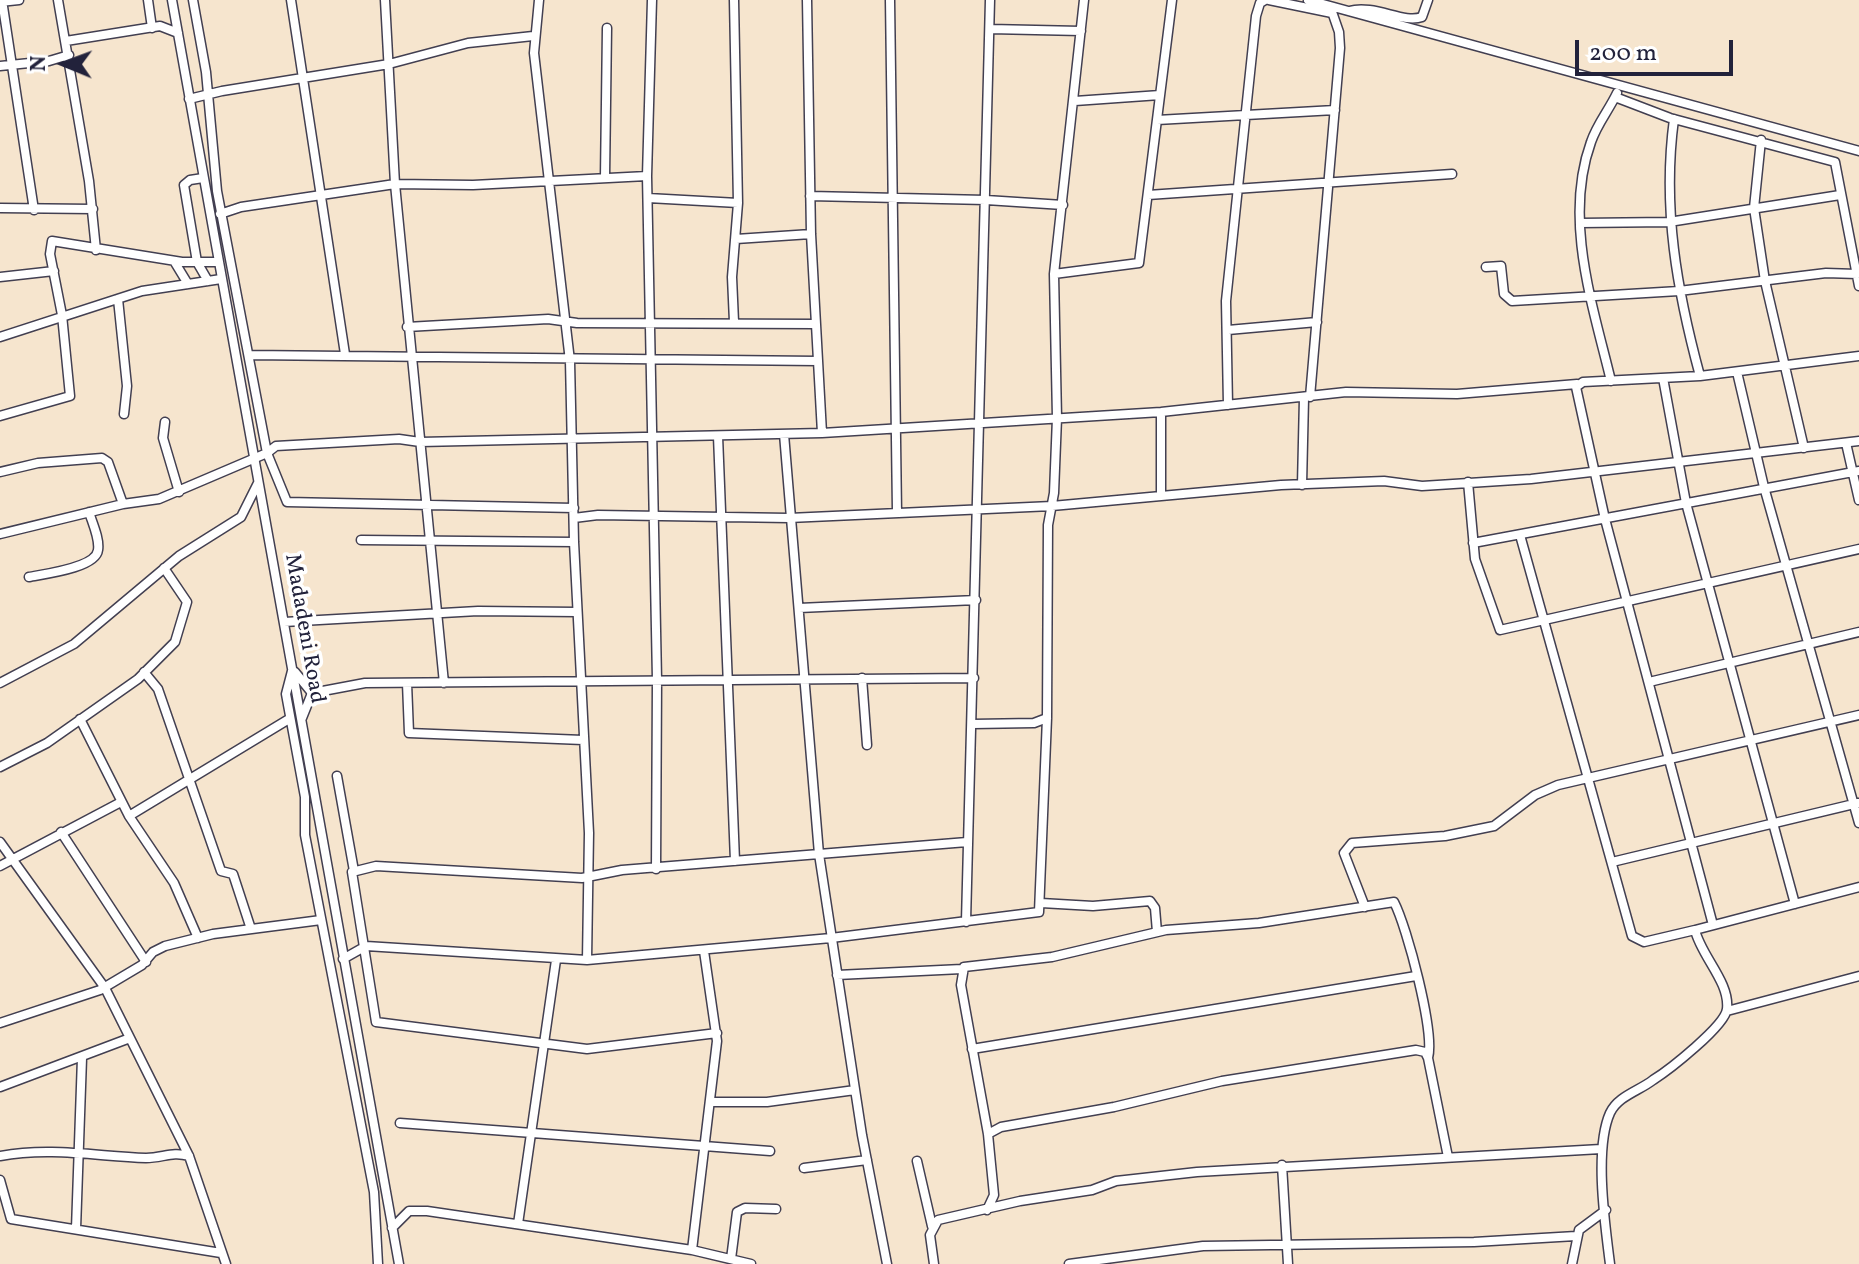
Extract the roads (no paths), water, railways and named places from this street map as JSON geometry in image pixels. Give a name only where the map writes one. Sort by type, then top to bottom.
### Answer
[{"type":"street","points":[[19,0],[1,1],[5,65],[34,210]]},
{"type":"street","points":[[58,0],[93,209],[96,250]]},
{"type":"street","points":[[148,0],[152,28]]},
{"type":"street","name":"Madadeni Road","points":[[172,0],[399,1264]]},
{"type":"street","points":[[193,0],[209,94],[211,152],[267,453],[289,504],[723,519],[977,511],[1302,485],[1384,481],[1422,486],[1531,479],[1859,441]]},
{"type":"street","points":[[291,0],[345,354]]},
{"type":"street","points":[[385,0],[407,327],[444,683]]},
{"type":"street","points":[[539,0],[533,36],[570,361],[574,542],[590,877],[587,960]]},
{"type":"street","points":[[652,0],[647,176],[657,680],[656,869]]},
{"type":"street","points":[[734,0],[738,203],[732,277],[734,322]]},
{"type":"street","points":[[807,0],[811,234],[822,433]]},
{"type":"street","points":[[890,0],[897,512]]},
{"type":"street","points":[[966,922],[990,0]]},
{"type":"street","points":[[343,959],[363,947],[587,960],[831,938],[1039,912],[1047,718],[1048,525],[1057,418],[1054,274],[1084,0]]},
{"type":"street","points":[[1054,274],[1139,263],[1172,0]]},
{"type":"street","points":[[1228,405],[1226,301],[1256,16],[1260,3],[1267,0],[1330,6]]},
{"type":"street","points":[[1308,0],[1859,151]]},
{"type":"street","points":[[1348,11],[1372,8],[1414,20],[1422,17],[1428,0]]},
{"type":"street","points":[[1302,485],[1307,397],[1317,322],[1340,39],[1330,6]]},
{"type":"street","points":[[66,41],[164,26],[178,33]]},
{"type":"street","points":[[605,177],[607,28]]},
{"type":"street","points":[[990,29],[1081,31]]},
{"type":"street","points":[[189,99],[389,64],[468,43],[533,36]]},
{"type":"street","points":[[5,65],[69,55]]},
{"type":"street","points":[[1611,381],[1590,295],[1580,223],[1590,145],[1621,86]]},
{"type":"street","points":[[1075,101],[1160,95]]},
{"type":"street","points":[[1615,97],[1674,119],[1835,162],[1859,286]]},
{"type":"street","points":[[1157,120],[1335,110]]},
{"type":"street","points":[[1674,119],[1669,222],[1679,291],[1700,376]]},
{"type":"street","points":[[1761,140],[1754,208],[1765,281],[1804,448]]},
{"type":"street","points":[[1148,195],[1328,180],[1452,174]]},
{"type":"street","points":[[222,211],[395,184],[647,176]]},
{"type":"street","points":[[203,178],[190,180],[184,185],[197,262],[208,281]]},
{"type":"street","points":[[1580,223],[1669,222],[1840,195]]},
{"type":"street","points":[[810,196],[1063,205]]},
{"type":"street","points":[[207,198],[222,211]]},
{"type":"street","points":[[648,198],[738,203]]},
{"type":"street","points":[[0,208],[93,209]]},
{"type":"street","points":[[194,243],[212,233],[222,211]]},
{"type":"street","points":[[736,239],[811,234]]},
{"type":"street","points":[[0,416],[70,398],[52,241],[174,261],[218,262]]},
{"type":"street","points":[[174,261],[188,284]]},
{"type":"street","points":[[1486,267],[1501,266],[1504,294],[1509,301],[1679,291],[1826,273],[1857,274]]},
{"type":"street","points":[[0,277],[54,271]]},
{"type":"street","points":[[0,337],[155,288],[221,279]]},
{"type":"street","points":[[118,299],[127,386],[124,414]]},
{"type":"street","points":[[407,327],[548,319],[567,322],[816,324]]},
{"type":"street","points":[[1228,330],[1317,322]]},
{"type":"street","points":[[249,355],[410,354],[570,361],[818,361]]},
{"type":"street","points":[[0,534],[123,504],[159,499],[281,445],[399,439],[420,442],[822,433],[1161,412],[1372,391],[1457,394],[1700,376],[1859,356]]},
{"type":"street","points":[[1737,372],[1764,487],[1857,804],[1859,823]]},
{"type":"street","points":[[1663,378],[1686,503],[1795,904]]},
{"type":"street","points":[[1577,384],[1577,398],[1605,519],[1713,925]]},
{"type":"street","points":[[1161,412],[1161,496]]},
{"type":"street","points":[[165,422],[163,438],[179,492]]},
{"type":"street","points":[[784,434],[819,854],[855,1090],[887,1264]]},
{"type":"street","points":[[718,436],[735,861]]},
{"type":"street","points":[[1846,443],[1856,472],[1859,500]]},
{"type":"street","points":[[0,472],[38,463],[102,458],[108,462],[123,504]]},
{"type":"street","points":[[1473,543],[1856,472]]},
{"type":"street","points":[[1468,482],[1479,574],[1497,628],[1545,620],[1859,549]]},
{"type":"street","points":[[0,683],[74,644],[164,568],[241,517],[258,483]]},
{"type":"street","points":[[29,577],[85,564],[95,557],[99,549],[89,512]]},
{"type":"street","points":[[1520,535],[1635,940],[1644,942],[1858,890]]},
{"type":"street","points":[[361,540],[574,542]]},
{"type":"street","points":[[0,767],[47,743],[144,672],[175,642],[187,605],[186,598],[164,568]]},
{"type":"street","points":[[799,608],[976,600]]},
{"type":"street","points":[[284,622],[478,611],[577,612]]},
{"type":"street","points":[[1649,682],[1859,632]]},
{"type":"street","points":[[293,669],[312,693]]},
{"type":"street","points":[[293,669],[286,694],[305,797],[305,835],[374,1192],[378,1264]]},
{"type":"street","points":[[144,672],[158,689],[221,871],[233,874],[251,929]]},
{"type":"street","points":[[312,693],[344,685],[407,683],[804,677],[974,678]]},
{"type":"street","points":[[862,678],[867,745]]},
{"type":"street","points":[[407,683],[409,733],[583,740]]},
{"type":"street","points":[[301,719],[312,693]]},
{"type":"street","points":[[1365,907],[1344,853],[1350,844],[1445,836],[1490,827],[1544,790],[1859,715]]},
{"type":"street","points":[[973,724],[1034,723],[1047,718]]},
{"type":"street","points":[[80,719],[129,816],[174,883],[198,938]]},
{"type":"street","points":[[129,816],[289,719]]},
{"type":"street","points":[[337,776],[376,1022],[544,1045],[602,1048],[717,1033]]},
{"type":"street","points":[[0,866],[121,802]]},
{"type":"street","points":[[1612,862],[1857,804]]},
{"type":"street","points":[[61,832],[146,962]]},
{"type":"street","points":[[0,842],[105,988],[189,1156],[226,1264]]},
{"type":"street","points":[[354,871],[376,866],[590,877],[612,871],[967,842]]},
{"type":"street","points":[[1041,903],[1093,906],[1150,901],[1155,908],[1157,932]]},
{"type":"street","points":[[837,975],[962,969],[966,966],[1061,956],[1157,932],[1259,923],[1394,902],[1405,926],[1430,1036],[1428,1058],[1448,1157]]},
{"type":"street","points":[[0,1023],[105,988],[146,962],[157,949],[198,938],[321,920]]},
{"type":"street","points":[[1610,1264],[1601,1149],[1615,1104],[1669,1068],[1718,1025],[1727,1011],[1725,995],[1695,930]]},
{"type":"street","points":[[692,1250],[717,1033],[704,951]]},
{"type":"street","points":[[518,1224],[556,960]]},
{"type":"street","points":[[962,969],[960,979],[988,1134],[994,1199],[987,1210]]},
{"type":"street","points":[[972,1049],[1416,976]]},
{"type":"street","points":[[1727,1011],[1859,976]]},
{"type":"street","points":[[0,1087],[130,1038]]},
{"type":"street","points":[[988,1134],[1001,1127],[1114,1107],[1222,1081],[1411,1051],[1423,1051],[1428,1058]]},
{"type":"street","points":[[76,1229],[82,1058]]},
{"type":"street","points":[[710,1102],[767,1102],[855,1090]]},
{"type":"street","points":[[400,1123],[770,1151]]},
{"type":"street","points":[[932,1226],[941,1219],[1020,1201],[1092,1190],[1123,1180],[1282,1165],[1601,1149]]},
{"type":"street","points":[[0,1156],[31,1150],[155,1158],[177,1153],[189,1156]]},
{"type":"street","points":[[804,1168],[867,1160]]},
{"type":"street","points":[[917,1161],[932,1226],[930,1235],[934,1264]]},
{"type":"street","points":[[1282,1165],[1288,1264]]},
{"type":"street","points":[[0,1180],[11,1219],[221,1253]]},
{"type":"street","points":[[731,1259],[737,1212],[745,1208],[776,1209]]},
{"type":"street","points":[[376,1238],[393,1232],[406,1213],[413,1210],[692,1250],[751,1264]]},
{"type":"street","points":[[1572,1264],[1576,1236],[1583,1225],[1606,1210]]},
{"type":"street","points":[[1069,1264],[1179,1247],[1289,1242],[1437,1243],[1576,1236]]}]
